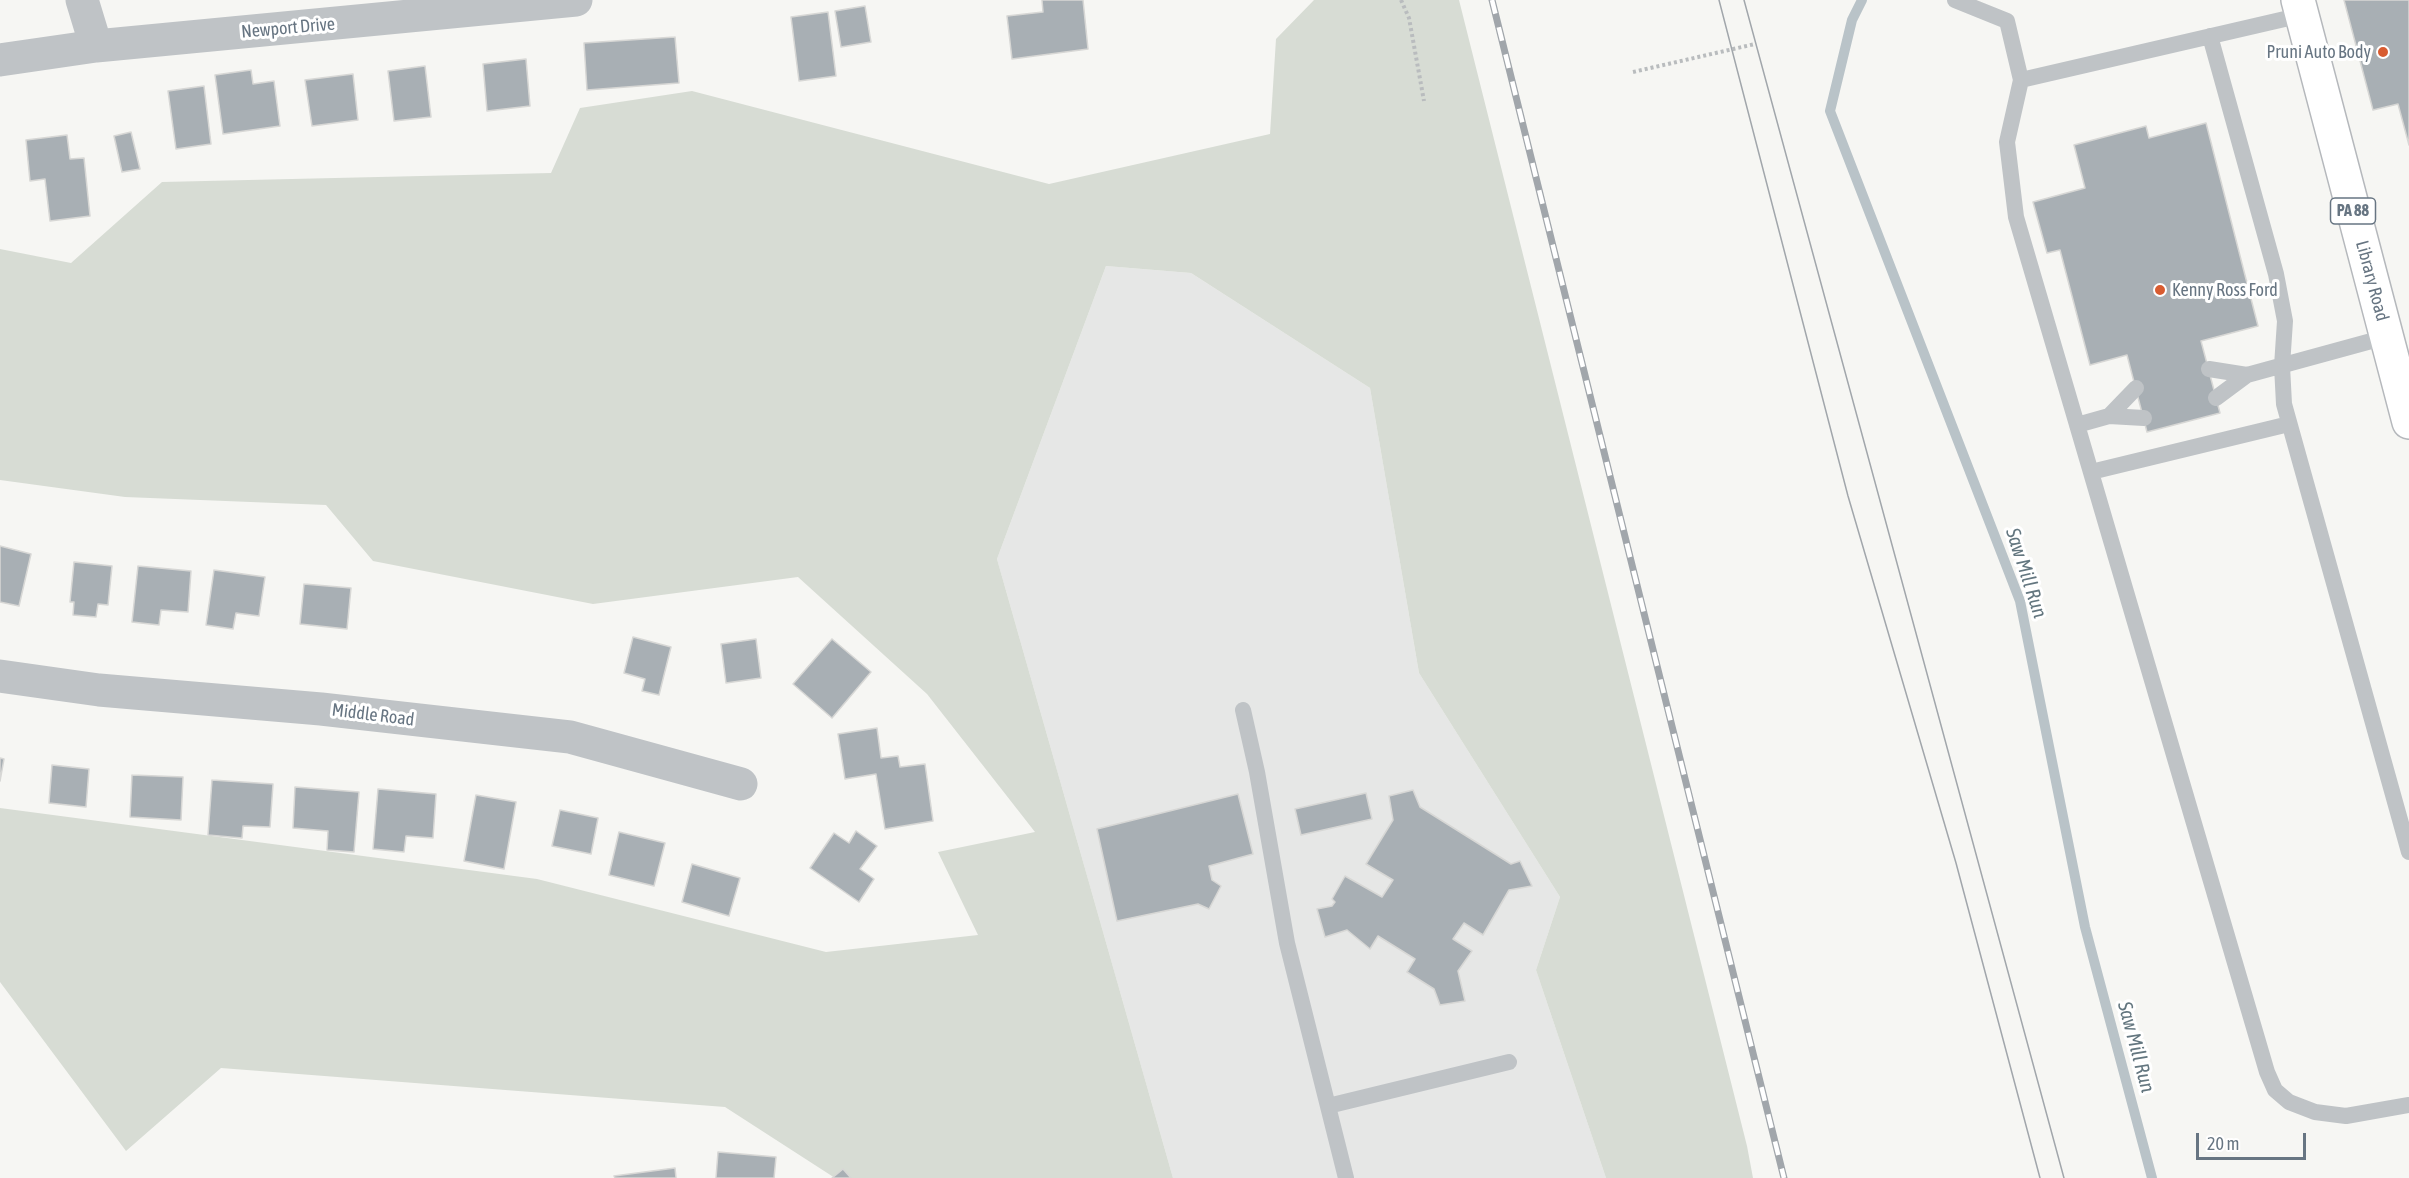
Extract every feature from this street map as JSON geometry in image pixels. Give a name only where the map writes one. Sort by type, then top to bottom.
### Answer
[{"type":"main road","name":"Library Road","points":[[2300,8],[2409,423]]},
{"type":"street","points":[[82,0],[96,46]]},
{"type":"street","name":"Newport Drive","points":[[0,60],[96,46],[508,4],[576,0]]},
{"type":"street","name":"Middle Road","points":[[0,676],[99,690],[321,709],[570,737],[741,784]]},
{"type":"lane","points":[[1955,0],[2007,21],[2021,80],[2007,142],[2016,217],[2267,1072],[2275,1090],[2289,1102],[2314,1112],[2346,1116],[2409,1105]]},
{"type":"lane","points":[[2021,80],[2210,36],[2300,8]]},
{"type":"lane","points":[[2210,36],[2276,274],[2285,321],[2282,366],[2284,404],[2409,852]]},
{"type":"lane","points":[[2216,398],[2247,375],[2386,337]]},
{"type":"lane","points":[[2209,369],[2247,375]]},
{"type":"lane","points":[[2109,416],[2136,388]]},
{"type":"lane","points":[[2077,425],[2109,416],[2144,418]]},
{"type":"lane","points":[[2091,472],[2289,424]]},
{"type":"lane","points":[[1243,710],[1257,772],[1287,943],[1346,1178]]},
{"type":"lane","points":[[1328,1106],[1509,1062]]},
{"type":"path","points":[[1401,0],[1409,18],[1424,101]]},
{"type":"path","points":[[1633,72],[1755,44]]},
{"type":"shaded area","points":[[1314,0],[1459,0],[1747,1146],[1753,1178],[1606,1178],[1536,970],[1560,897],[1419,673],[1370,388],[1191,273],[1106,266],[997,559],[1173,1178],[835,1178],[725,1107],[221,1068],[126,1151],[0,982],[0,808],[537,879],[826,952],[978,935],[938,852],[1035,832],[927,694],[798,577],[593,604],[373,561],[326,505],[125,497],[0,480],[0,249],[71,263],[162,182],[551,173],[580,108],[692,91],[1049,184],[1270,134],[1276,39]]},
{"type":"shaded area","points":[[1106,266],[1191,273],[1370,388],[1419,673],[1560,897],[1536,970],[1606,1178],[1173,1178],[997,559]]},
{"type":"building","points":[[1042,0],[1083,0],[1088,49],[1012,59],[1007,16],[1043,12]]},
{"type":"building","name":"Pruni Auto Body","points":[[2344,0],[2409,0],[2409,145],[2398,104],[2373,110]]},
{"type":"building","points":[[865,6],[871,42],[841,47],[835,11]]},
{"type":"building","points":[[828,12],[836,76],[799,81],[791,17]]},
{"type":"building","points":[[675,37],[679,83],[587,90],[584,43]]},
{"type":"building","points":[[526,59],[530,106],[487,111],[483,64]]},
{"type":"building","points":[[425,66],[431,117],[394,121],[388,71]]},
{"type":"building","points":[[251,70],[253,84],[274,81],[280,126],[223,134],[215,75]]},
{"type":"building","points":[[353,74],[358,120],[312,126],[305,80]]},
{"type":"building","points":[[204,86],[211,144],[176,149],[168,91]]},
{"type":"building","name":"Kenny Ross Ford","points":[[2206,123],[2258,326],[2201,341],[2220,413],[2147,432],[2127,355],[2090,365],[2060,250],[2047,253],[2033,202],[2085,188],[2074,145],[2146,126],[2149,138]]},
{"type":"building","points":[[131,132],[140,169],[122,172],[114,136]]},
{"type":"building","points":[[67,135],[70,159],[84,158],[90,216],[50,221],[45,179],[30,181],[26,140]]},
{"type":"building","points":[[0,546],[31,554],[19,606],[0,602]]},
{"type":"building","points":[[74,562],[112,566],[108,605],[98,604],[96,617],[73,615],[74,602],[70,602]]},
{"type":"building","points":[[138,566],[191,571],[188,612],[161,610],[159,625],[132,622]]},
{"type":"building","points":[[214,570],[265,577],[259,616],[236,613],[233,629],[206,625]]},
{"type":"building","points":[[304,584],[351,588],[347,629],[300,624]]},
{"type":"building","points":[[633,637],[671,647],[659,695],[642,691],[645,679],[624,673]]},
{"type":"building","points":[[756,639],[761,678],[726,683],[721,644]]},
{"type":"building","points":[[832,639],[871,672],[832,718],[793,684]]},
{"type":"building","points":[[877,728],[881,758],[898,756],[900,767],[925,764],[933,821],[885,829],[876,774],[845,779],[838,734]]},
{"type":"building","points":[[0,758],[4,759],[0,781]]},
{"type":"building","points":[[52,765],[89,769],[86,807],[49,803]]},
{"type":"building","points":[[132,775],[183,777],[181,820],[130,817]]},
{"type":"building","points":[[212,780],[273,784],[270,827],[243,826],[242,838],[208,835]]},
{"type":"building","points":[[295,787],[359,792],[354,852],[327,850],[328,831],[293,828]]},
{"type":"building","points":[[378,789],[436,794],[433,838],[406,836],[404,852],[373,849]]},
{"type":"building","points":[[1413,790],[1420,807],[1511,864],[1520,861],[1532,886],[1509,890],[1483,935],[1464,923],[1453,939],[1472,951],[1458,971],[1465,1001],[1440,1005],[1434,989],[1407,972],[1415,959],[1378,936],[1370,949],[1347,930],[1325,937],[1317,909],[1332,906],[1335,902],[1332,899],[1345,876],[1382,897],[1393,880],[1366,864],[1393,820],[1389,796]]},
{"type":"building","points":[[1366,793],[1372,819],[1301,835],[1295,809]]},
{"type":"building","points":[[1238,794],[1253,854],[1209,866],[1212,880],[1221,886],[1209,909],[1198,904],[1117,921],[1097,829]]},
{"type":"building","points":[[476,795],[516,802],[504,869],[464,861]]},
{"type":"building","points":[[560,810],[598,818],[591,854],[552,846]]},
{"type":"building","points":[[856,831],[877,846],[860,869],[874,879],[859,902],[810,868],[834,833],[849,843]]},
{"type":"building","points":[[619,832],[665,843],[654,886],[609,875]]},
{"type":"building","points":[[692,864],[740,878],[729,916],[682,902]]},
{"type":"building","points":[[718,1152],[776,1157],[774,1178],[716,1178]]},
{"type":"building","points":[[675,1168],[676,1178],[615,1178],[614,1176]]},
{"type":"building","points":[[843,1169],[851,1178],[832,1178]]},
{"type":"waterway","name":"Saw Mill Run","points":[[1862,0],[1852,20],[1830,111],[2020,601],[2085,927],[2152,1178]]},
{"type":"tram line","points":[[1719,0],[1848,496],[1956,863],[2040,1178]]},
{"type":"tram line","points":[[1744,0],[2064,1178]]},
{"type":"railway","points":[[1492,0],[1784,1178]]},
{"type":"place","name":"Pruni Auto Body","points":[[2383,52]]},
{"type":"place","name":"Kenny Ross Ford","points":[[2160,290]]}]
